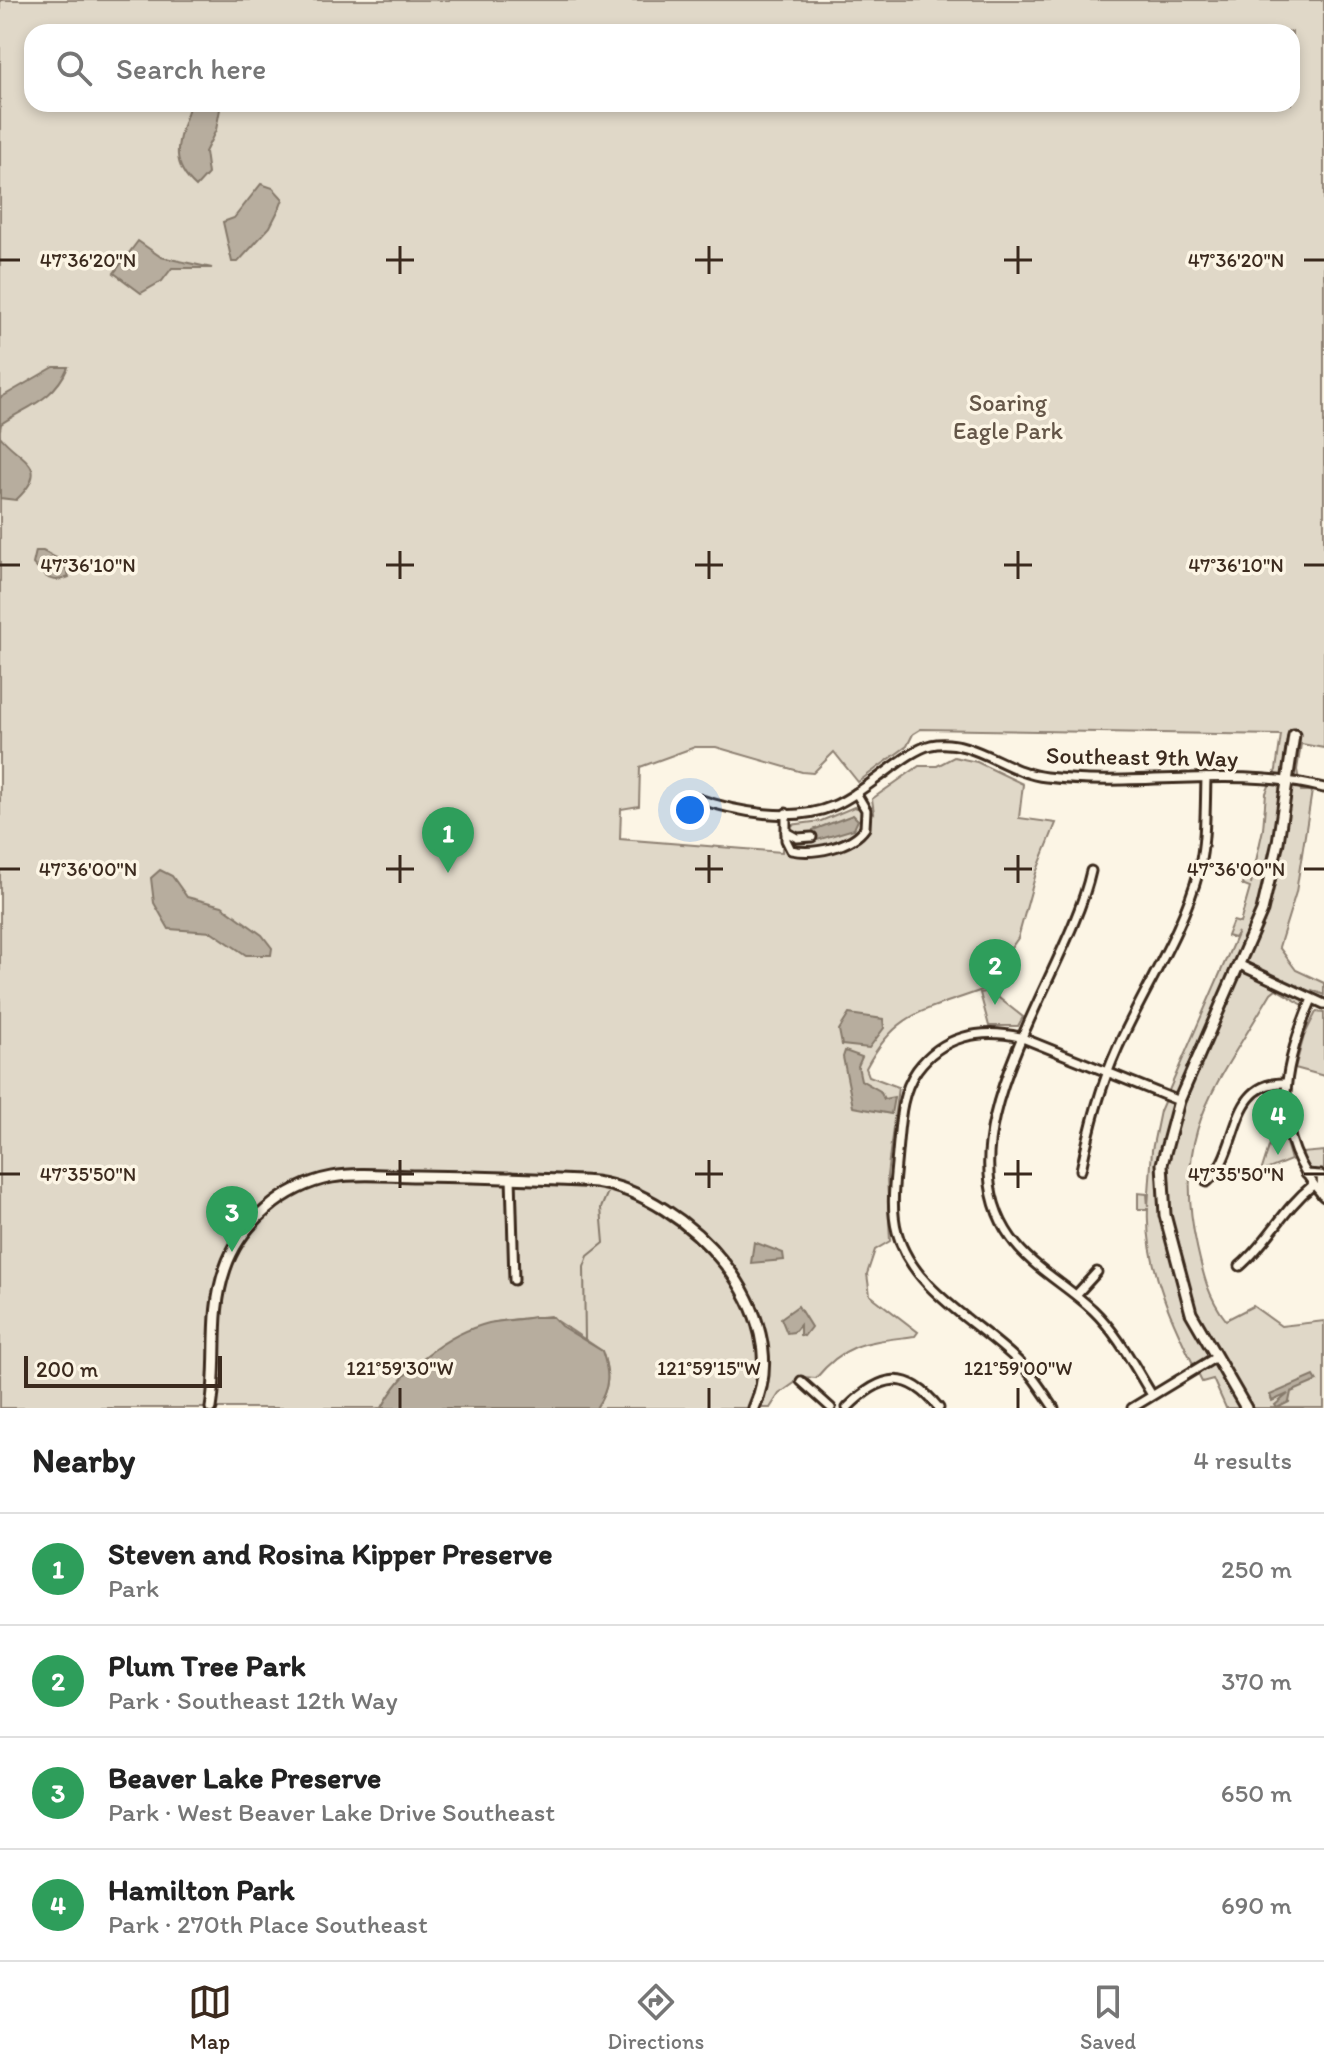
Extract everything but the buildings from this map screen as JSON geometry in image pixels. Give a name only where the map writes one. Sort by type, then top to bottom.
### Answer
[{"type":"street","points":[[1246,1408],[1191,1313],[1165,1215],[1162,1164],[1179,1101],[1240,965],[1269,888],[1294,735]]},
{"type":"street","name":"Southeast 9th Way","points":[[696,798],[727,807],[786,813],[832,807],[928,745],[964,747],[1012,768],[1047,778],[1206,778],[1287,781],[1324,788]]},
{"type":"street","points":[[1081,1170],[1092,1116],[1108,1071],[1194,886],[1204,841],[1206,778]]},
{"type":"street","points":[[786,813],[789,848],[802,852],[832,847],[858,836],[865,828],[866,810],[856,793]]},
{"type":"street","points":[[786,832],[797,838],[812,837]]},
{"type":"street","points":[[1091,871],[1072,932],[1020,1037],[989,1148],[990,1190],[998,1216],[1012,1240],[1110,1329],[1152,1395]]},
{"type":"street","points":[[1240,965],[1324,1004]]},
{"type":"street","points":[[1312,999],[1293,1046],[1286,1083],[1288,1130],[1296,1158],[1323,1196]]},
{"type":"street","points":[[1054,1408],[1024,1367],[920,1274],[897,1232],[894,1199],[901,1115],[908,1086],[929,1056],[967,1035],[994,1033],[1020,1037],[1179,1101]]},
{"type":"street","points":[[1207,1182],[1221,1168],[1253,1091],[1267,1083],[1286,1083]]},
{"type":"street","points":[[1306,1174],[1321,1175],[1323,1196]]},
{"type":"street","points":[[211,1408],[214,1321],[219,1286],[239,1237],[263,1213],[302,1188],[330,1177],[511,1177],[612,1184],[642,1195],[679,1216],[714,1254],[755,1319],[764,1357],[762,1385],[754,1408]]},
{"type":"street","points":[[511,1177],[514,1280]]},
{"type":"street","points":[[1240,1266],[1266,1240],[1285,1209],[1313,1185]]},
{"type":"street","points":[[1076,1295],[1097,1272]]},
{"type":"street","points":[[1132,1408],[1216,1357]]},
{"type":"street","points":[[847,1408],[870,1388],[902,1380],[924,1389],[939,1408]]},
{"type":"street","points":[[801,1381],[831,1408]]},
{"type":"green space","name":"Soaring Eagle Park","points":[[0,0],[1324,0],[1324,748],[1301,744],[1297,770],[1301,791],[1312,791],[1296,892],[1279,947],[1296,970],[1324,983],[1324,995],[1312,990],[1303,1005],[1276,989],[1271,993],[1217,1084],[1204,1112],[1194,1140],[1190,1207],[1204,1276],[1210,1294],[1226,1320],[1253,1306],[1281,1326],[1324,1321],[1324,1408],[1226,1408],[1213,1379],[1202,1382],[1173,1320],[1152,1254],[1148,1209],[1138,1209],[1138,1193],[1147,1194],[1148,1207],[1152,1150],[1160,1111],[1238,932],[1234,938],[1227,936],[1233,921],[1240,923],[1250,888],[1242,885],[1245,872],[1252,874],[1251,884],[1263,829],[1266,793],[1276,770],[1281,735],[921,729],[913,734],[907,746],[858,782],[834,752],[813,773],[716,747],[695,747],[640,767],[639,806],[621,809],[620,839],[782,852],[783,826],[821,821],[854,807],[874,813],[872,799],[919,766],[937,766],[954,757],[977,762],[1023,784],[1019,818],[1056,823],[1036,873],[1018,938],[982,990],[929,1009],[902,1023],[889,1034],[866,1068],[869,1076],[898,1087],[887,1176],[890,1241],[875,1250],[867,1274],[870,1295],[918,1332],[915,1336],[872,1342],[849,1350],[816,1378],[803,1377],[779,1394],[770,1408],[596,1408],[607,1381],[602,1351],[550,1316],[495,1322],[472,1329],[426,1356],[401,1380],[382,1408],[0,1408]]},
{"type":"green space","points":[[990,991],[1023,1017],[1018,1026],[989,1026],[980,993]]},
{"type":"green space","points":[[1316,1012],[1324,1013],[1324,1076],[1295,1068],[1304,1036]]},
{"type":"green space","points":[[1282,1129],[1291,1160],[1261,1172],[1274,1131]]},
{"type":"green space","points":[[1324,1151],[1324,1173],[1308,1168],[1301,1153]]},
{"type":"shaded area","points":[[188,112],[219,112],[216,130],[205,152],[208,174],[196,187],[178,158]]},
{"type":"shaded area","points":[[261,184],[273,188],[283,199],[270,227],[238,262],[232,262],[223,222],[234,218]]},
{"type":"shaded area","points":[[138,241],[161,257],[212,268],[172,268],[162,281],[141,293],[114,273]]},
{"type":"shaded area","points":[[54,367],[68,367],[48,395],[1,424],[0,430],[0,398]]},
{"type":"shaded area","points":[[0,436],[24,458],[32,471],[32,479],[16,500],[0,498]]},
{"type":"shaded area","points":[[36,551],[43,551],[64,562],[69,577],[53,580],[44,575],[33,564]]},
{"type":"shaded area","points":[[853,815],[858,820],[854,829],[814,841],[813,830]]},
{"type":"shaded area","points":[[160,870],[172,876],[187,897],[222,906],[262,935],[272,948],[271,955],[246,955],[212,932],[169,929],[154,903],[151,878]]},
{"type":"shaded area","points":[[849,1014],[883,1019],[884,1028],[869,1048],[842,1045],[839,1030]]},
{"type":"shaded area","points":[[845,1051],[862,1057],[858,1066],[861,1080],[880,1091],[884,1099],[894,1097],[891,1114],[853,1107],[843,1057]]},
{"type":"shaded area","points":[[754,1242],[783,1253],[784,1260],[751,1263]]},
{"type":"shaded area","points":[[798,1306],[811,1327],[804,1336],[800,1335],[800,1325],[794,1332],[787,1333],[781,1318]]},
{"type":"shaded area","points":[[553,1317],[561,1326],[602,1351],[607,1381],[596,1408],[382,1408],[413,1367],[457,1335],[489,1323]]},
{"type":"shaded area","points":[[1314,1376],[1317,1381],[1291,1392],[1289,1402],[1277,1408],[1275,1405],[1288,1394],[1272,1401],[1270,1395]]},
{"type":"waterway","points":[[585,1340],[584,1267],[588,1256],[604,1243],[601,1208],[607,1194]]},
{"type":"place","name":"Steven and Rosina Kipper Preserve","points":[[448,873]]},
{"type":"place","name":"Plum Tree Park","points":[[995,1005]]},
{"type":"place","name":"Hamilton Park","points":[[1278,1155]]},
{"type":"place","name":"Beaver Lake Preserve","points":[[232,1252]]}]
